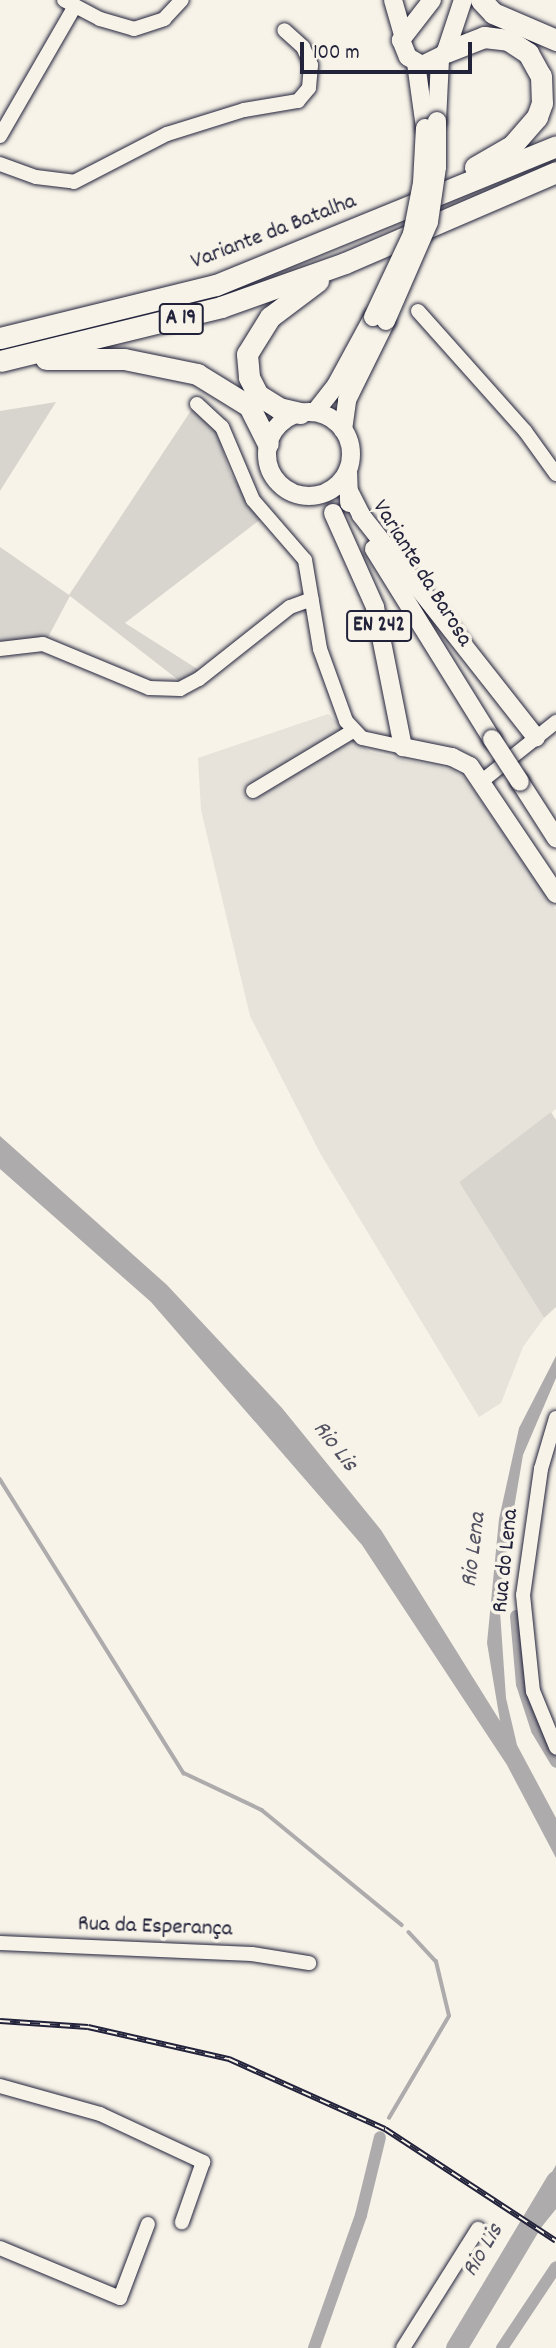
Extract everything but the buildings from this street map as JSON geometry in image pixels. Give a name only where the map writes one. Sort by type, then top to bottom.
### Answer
[{"type":"highway","points":[[481,0],[493,13],[556,40]]},
{"type":"highway","points":[[439,195],[453,179],[513,145],[537,117],[543,91],[534,60],[515,42],[484,37],[443,56]]},
{"type":"highway","name":"Variante da Batalha","points":[[0,338],[216,285],[556,146]]},
{"type":"highway","name":"A 19","points":[[6,359],[185,318],[345,263],[556,172]]},
{"type":"highway","points":[[308,412],[279,408],[258,395],[247,366],[250,344],[270,317],[345,263]]},
{"type":"highway","points":[[6,359],[124,359],[197,374],[224,387],[248,406],[268,444]]},
{"type":"main road","points":[[308,412],[343,430],[347,400],[379,319],[429,222],[437,167],[431,124],[416,64],[404,51],[403,34],[393,0]]},
{"type":"main road","points":[[403,34],[432,0]]},
{"type":"main road","points":[[431,124],[443,56],[463,0]]},
{"type":"main road","points":[[416,64],[443,56]]},
{"type":"main road","points":[[268,444],[279,424],[308,412],[336,385],[379,319]]},
{"type":"main road","name":"EN 242","points":[[343,430],[351,456],[348,470]]},
{"type":"main road","name":"EN 242","points":[[268,444],[270,472],[291,493],[305,497]]},
{"type":"main road","points":[[305,497],[326,493],[348,470]]},
{"type":"main road","name":"Variante da Barosa","points":[[348,470],[355,520],[556,838]]},
{"type":"main road","points":[[349,491],[361,515],[536,737]]},
{"type":"main road","name":"Variante da Barosa","points":[[305,497],[333,513],[467,700]]},
{"type":"main road","name":"EN 242","points":[[333,513],[374,607],[403,747]]},
{"type":"main road","points":[[403,747],[458,760],[482,781],[556,894]]},
{"type":"street","points":[[0,136],[69,3],[119,27],[134,29],[164,19],[182,0]]},
{"type":"street","points":[[0,164],[36,177],[74,182],[167,134],[244,110],[298,101],[309,88],[311,65],[303,47],[284,30]]},
{"type":"street","points":[[418,311],[526,431],[556,474]]},
{"type":"street","points":[[197,404],[222,427],[253,500],[299,549],[310,573],[312,599],[326,669],[353,731],[369,740],[403,747]]},
{"type":"street","points":[[0,649],[43,644],[149,688],[180,689],[199,680],[290,607],[312,599]]},
{"type":"street","points":[[482,781],[556,722]]},
{"type":"street","points":[[253,791],[353,731]]},
{"type":"street","name":"Rua do Lena","points":[[556,1418],[541,1469],[523,1595],[533,1691],[556,1746]]},
{"type":"street","name":"Rua da Esperança","points":[[0,1943],[252,1954],[309,1964]]},
{"type":"street","points":[[0,2086],[100,2114],[202,2162],[182,2222]]},
{"type":"street","points":[[0,2248],[120,2298],[148,2224]]},
{"type":"street","points":[[403,2348],[478,2229]]},
{"type":"shaded area","points":[[56,402],[0,491],[0,411]]},
{"type":"shaded area","points":[[192,409],[217,432],[230,473],[261,519],[125,623],[199,670],[181,682],[70,596],[47,639],[0,642],[0,547],[69,595]]},
{"type":"shaded area","points":[[328,714],[370,752],[453,770],[466,779],[556,910],[556,1109],[459,1182],[544,1318],[523,1347],[501,1403],[479,1417],[320,1153],[250,1016],[201,810],[198,758]]},
{"type":"shaded area","points":[[551,1112],[556,1120],[556,1307],[544,1318],[459,1182]]},
{"type":"shaded area","name":"Rio Lis","points":[[0,1136],[167,1285],[282,1408],[381,1530],[500,1721],[487,1643],[499,1519],[519,1428],[556,1356],[556,1378],[523,1455],[499,1597],[506,1698],[517,1745],[556,1818],[556,1858],[507,1765],[362,1545],[151,1302],[0,1169]]},
{"type":"shaded area","name":"Rio Lis","points":[[556,2165],[556,2209],[523,2250],[514,2238]]},
{"type":"waterway","points":[[0,1479],[184,1773],[262,1810],[402,1925]]},
{"type":"waterway","points":[[516,1616],[522,1684],[537,1730],[556,1762]]},
{"type":"waterway","points":[[389,2118],[449,2016],[436,1962],[409,1933]]},
{"type":"waterway","points":[[314,2348],[361,2215],[380,2137]]},
{"type":"waterway","name":"Rio Lis","points":[[456,2348],[556,2181]]},
{"type":"waterway","points":[[502,2348],[556,2267]]},
{"type":"railway","points":[[0,2021],[88,2027],[229,2059],[385,2129],[556,2241]]},
{"type":"water label","name":"Rio Lena","points":[[475,1550]]}]
